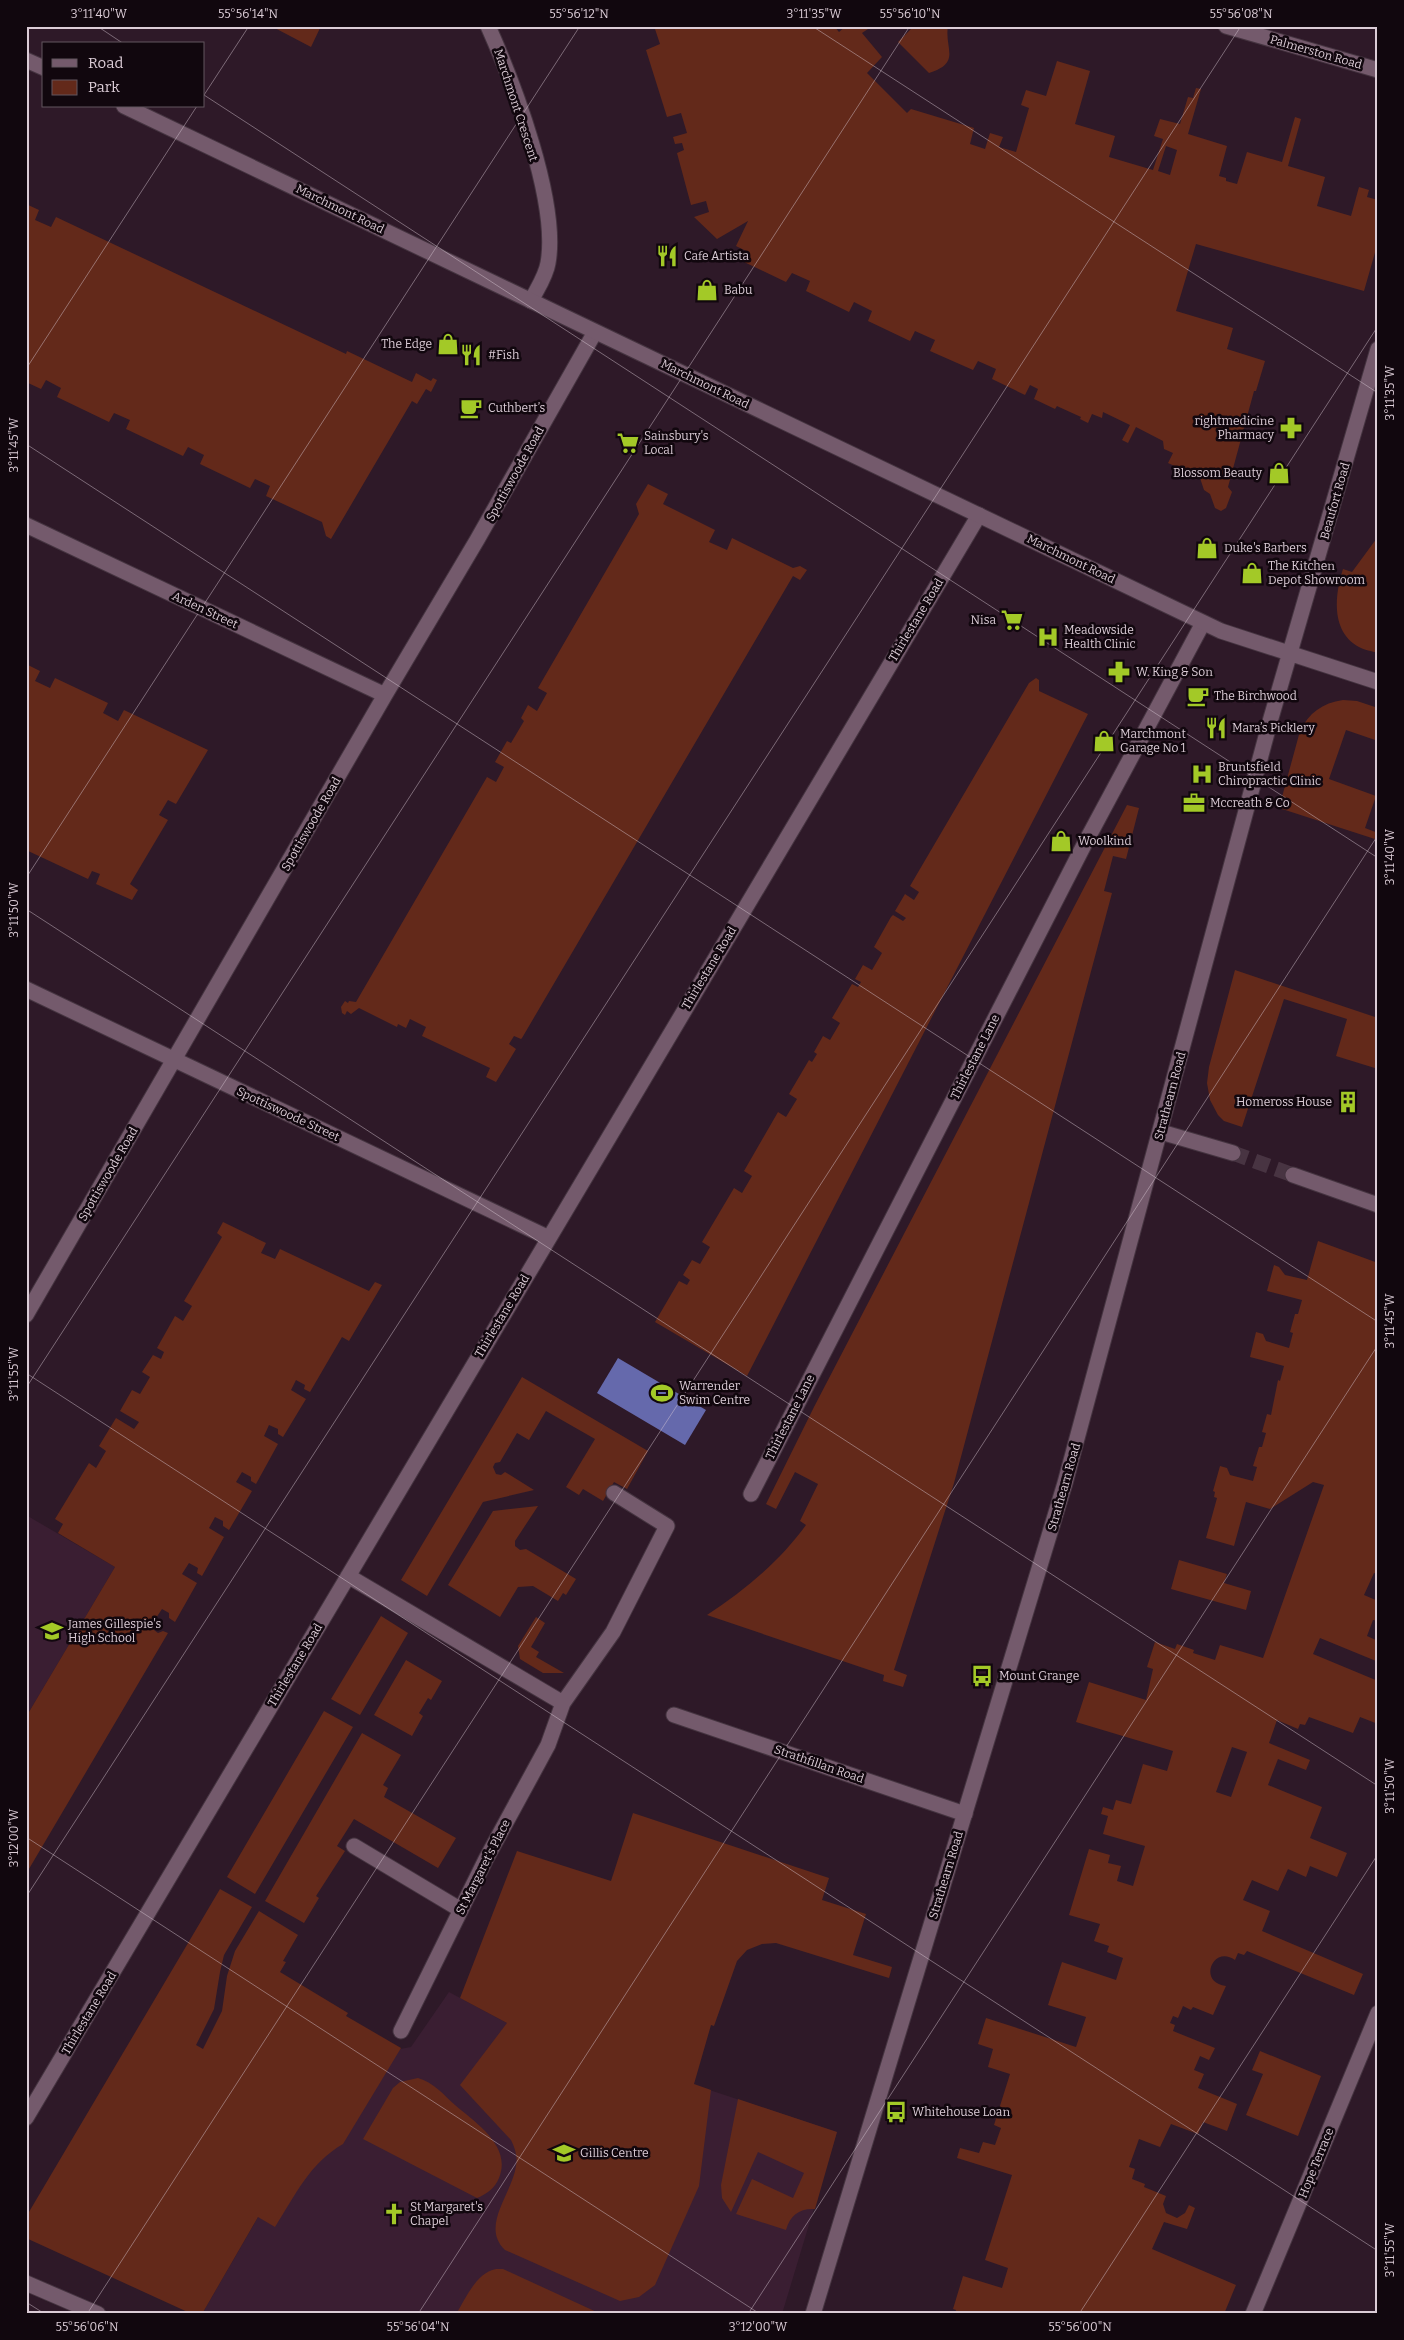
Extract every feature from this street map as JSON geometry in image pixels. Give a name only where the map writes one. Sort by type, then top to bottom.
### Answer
[{"type":"street","name":"Marchmont Crescent","points":[[488,26],[508,76],[533,149],[549,226],[548,264],[531,301]]},
{"type":"street","name":"Palmerston Road","points":[[1226,26],[1378,70]]},
{"type":"street","points":[[26,60],[42,67]]},
{"type":"street","name":"Marchmont Road","points":[[128,108],[1222,632],[1378,682]]},
{"type":"street","name":"Spottiswoode Road","points":[[26,1316],[385,695],[477,540],[595,332]]},
{"type":"street","name":"Beaufort Road","points":[[1290,653],[1378,349]]},
{"type":"street","name":"Thirlestane Road","points":[[26,2118],[979,515]]},
{"type":"street","name":"Arden Street","points":[[26,525],[385,695]]},
{"type":"street","name":"Thirlestane Lane","points":[[751,1494],[1079,854],[1203,623]]},
{"type":"street","name":"Strathearn Road","points":[[813,2314],[1063,1491],[1290,653]]},
{"type":"street","name":"Spottiswoode Street","points":[[26,989],[549,1238]]},
{"type":"street","points":[[1161,1132],[1233,1153]]},
{"type":"street","points":[[1293,1175],[1378,1205]]},
{"type":"street","name":"St Margaret's Place","points":[[400,2031],[548,1745],[563,1702],[612,1632],[667,1526],[614,1493]]},
{"type":"street","points":[[348,1576],[563,1702]]},
{"type":"street","name":"Strathfillan Road","points":[[674,1714],[965,1814]]},
{"type":"street","points":[[354,1846],[461,1910]]},
{"type":"street","name":"Hope Terrace","points":[[1254,2314],[1378,2013]]},
{"type":"street","points":[[26,2283],[98,2314]]},
{"type":"shaded area","name":"James Gillespie's High School","points":[[26,1515],[115,1567],[26,1717]]},
{"type":"shaded area","name":"Gillis Centre","points":[[449,1992],[507,2023],[837,2132],[782,2314],[202,2314],[283,2174],[356,2057],[411,2047]]},
{"type":"green space","points":[[271,26],[321,26],[311,47]]},
{"type":"green space","points":[[654,26],[834,26],[839,32],[846,26],[866,26],[868,29],[862,33],[882,57],[867,73],[907,113],[911,109],[974,128],[970,144],[985,149],[990,133],[1003,137],[999,147],[1016,152],[1029,108],[1021,105],[1026,90],[1046,96],[1057,61],[1090,71],[1075,124],[1115,136],[1109,157],[1153,170],[1163,139],[1154,136],[1160,119],[1180,124],[1188,97],[1193,98],[1196,88],[1201,89],[1188,134],[1227,146],[1219,176],[1226,178],[1226,181],[1237,184],[1247,152],[1282,162],[1295,117],[1301,119],[1288,166],[1325,177],[1317,206],[1351,216],[1359,187],[1369,190],[1367,197],[1378,200],[1378,242],[1364,291],[1196,244],[1176,311],[1233,328],[1227,349],[1265,361],[1256,391],[1254,391],[1228,487],[1232,492],[1226,508],[1221,511],[1215,508],[1210,494],[1204,490],[1200,478],[1168,463],[1173,453],[1164,449],[1163,441],[1136,427],[1128,443],[1122,440],[1130,425],[1103,412],[1102,418],[1092,414],[1088,423],[1080,419],[1081,417],[1057,406],[1055,409],[1034,399],[1038,389],[1030,385],[1025,395],[992,379],[996,369],[978,361],[973,370],[930,351],[935,340],[915,331],[910,341],[868,321],[872,311],[854,302],[849,312],[806,291],[810,281],[792,273],[786,282],[742,261],[746,251],[736,246],[748,221],[717,239],[694,217],[709,212],[706,201],[691,205],[677,153],[684,150],[682,143],[675,144],[673,137],[687,133],[681,113],[667,117],[646,50],[660,44]],"holes":[[[1166,146],[1177,150],[1170,175],[1158,171]]]},
{"type":"green space","points":[[914,26],[948,26],[949,54],[945,65],[929,73],[898,42]]},
{"type":"green space","points":[[26,204],[39,210],[35,220],[51,227],[56,217],[346,354],[347,351],[412,382],[416,373],[431,381],[433,378],[437,380],[431,392],[426,389],[417,404],[412,401],[331,539],[326,536],[322,522],[266,496],[270,486],[255,479],[250,488],[200,464],[204,455],[188,447],[183,456],[126,429],[130,420],[114,413],[109,422],[57,397],[61,388],[46,380],[41,389],[26,382]]},
{"type":"green space","points":[[648,484],[668,494],[663,504],[715,530],[709,542],[727,550],[732,538],[793,568],[800,566],[807,570],[800,580],[793,576],[522,1038],[514,1036],[509,1044],[516,1049],[496,1082],[486,1077],[490,1068],[422,1036],[426,1027],[410,1019],[406,1028],[398,1024],[397,1027],[359,1008],[351,1014],[347,1011],[345,1015],[342,1013],[341,1007],[345,1001],[348,1003],[349,1001],[356,1002],[487,777],[496,782],[504,767],[495,762],[507,741],[511,743],[524,721],[521,718],[528,705],[537,711],[547,693],[538,688],[639,514],[636,504]]},
{"type":"green space","points":[[1377,538],[1378,653],[1361,648],[1350,640],[1343,632],[1337,611],[1338,589],[1343,569],[1352,572]]},
{"type":"green space","points":[[26,664],[40,671],[35,681],[50,688],[55,678],[108,703],[103,713],[118,721],[124,710],[208,750],[176,804],[168,800],[159,815],[168,820],[130,884],[138,890],[132,900],[96,884],[100,874],[92,871],[88,879],[26,850]]},
{"type":"green space","points":[[1036,678],[1039,680],[1039,691],[1088,714],[747,1376],[655,1322],[679,1281],[687,1285],[690,1280],[683,1275],[692,1260],[700,1264],[710,1247],[702,1242],[734,1188],[742,1193],[752,1176],[744,1171],[778,1112],[786,1117],[797,1099],[789,1094],[809,1060],[812,1062],[817,1054],[814,1052],[823,1036],[830,1040],[840,1023],[832,1018],[852,984],[858,987],[861,982],[855,979],[863,965],[872,970],[882,953],[874,947],[891,917],[893,915],[903,921],[906,918],[895,911],[905,894],[914,900],[919,892],[910,886],[1029,683]]},
{"type":"green space","points":[[1335,701],[1357,701],[1378,708],[1378,741],[1346,730],[1329,779],[1376,796],[1365,828],[1378,833],[1378,840],[1279,808],[1300,731],[1317,710]]},
{"type":"green space","points":[[1127,805],[1139,808],[1126,859],[1113,856],[1104,891],[1112,893],[954,1483],[894,1670],[907,1675],[903,1687],[883,1681],[884,1675],[707,1615],[761,1574],[785,1551],[806,1525],[800,1521],[818,1484],[795,1472],[776,1509],[766,1504],[814,1407]]},
{"type":"green space","points":[[1235,970],[1378,1018],[1378,1069],[1336,1056],[1347,1019],[1284,999],[1242,1127],[1224,1121],[1218,1115],[1210,1100],[1207,1083],[1209,1067]]},
{"type":"green space","points":[[223,1222],[266,1243],[261,1253],[275,1259],[280,1249],[369,1291],[375,1282],[382,1285],[349,1341],[342,1337],[310,1392],[304,1389],[305,1385],[296,1380],[291,1390],[306,1399],[283,1437],[278,1434],[278,1429],[269,1425],[264,1436],[278,1444],[256,1484],[251,1481],[251,1477],[242,1472],[236,1482],[252,1491],[229,1530],[223,1526],[223,1521],[215,1517],[209,1528],[224,1537],[202,1576],[197,1573],[198,1568],[189,1563],[182,1574],[197,1583],[175,1622],[169,1618],[169,1613],[162,1609],[150,1627],[158,1633],[163,1631],[168,1633],[26,1874],[26,1717],[115,1567],[58,1533],[63,1524],[55,1519],[89,1463],[96,1468],[106,1451],[99,1446],[116,1418],[134,1429],[139,1422],[120,1411],[132,1390],[140,1394],[150,1377],[142,1372],[153,1355],[161,1359],[164,1352],[157,1348],[175,1316],[183,1321],[192,1306],[184,1301],[222,1237],[217,1233]]},
{"type":"green space","points":[[1318,1241],[1378,1263],[1378,1574],[1374,1573],[1364,1595],[1378,1601],[1378,1621],[1373,1620],[1367,1636],[1378,1641],[1376,1661],[1320,1638],[1313,1654],[1378,1681],[1378,1724],[1360,1717],[1353,1733],[1309,1717],[1305,1725],[1300,1724],[1298,1729],[1277,1720],[1269,1743],[1310,1760],[1306,1770],[1278,1759],[1268,1785],[1322,1807],[1310,1838],[1347,1853],[1337,1877],[1310,1866],[1306,1877],[1288,1869],[1278,1891],[1252,1880],[1243,1900],[1270,1911],[1262,1931],[1363,1974],[1354,1995],[1247,1951],[1244,1955],[1238,1953],[1235,1960],[1227,1956],[1220,1957],[1211,1966],[1210,1972],[1212,1978],[1217,1983],[1226,1986],[1213,2015],[1193,2007],[1191,2010],[1183,2006],[1178,2018],[1173,2016],[1170,2023],[1175,2025],[1173,2031],[1215,2048],[1209,2060],[1200,2056],[1194,2070],[1204,2074],[1198,2088],[1237,2104],[1227,2131],[1203,2122],[1198,2134],[1171,2124],[1160,2147],[1139,2139],[1129,2167],[1135,2169],[1132,2179],[1145,2184],[1144,2187],[1166,2196],[1163,2204],[1166,2213],[1177,2218],[1185,2213],[1189,2205],[1195,2208],[1187,2229],[1164,2222],[1152,2249],[1236,2285],[1224,2314],[955,2314],[956,2310],[953,2309],[963,2276],[1002,2288],[1008,2268],[985,2260],[1012,2175],[957,2158],[960,2148],[979,2153],[983,2142],[995,2145],[1001,2128],[994,2125],[1010,2074],[988,2067],[993,2049],[978,2044],[986,2018],[1076,2047],[1086,2017],[1048,2005],[1062,1962],[1116,1980],[1123,1958],[1107,1952],[1109,1946],[1094,1941],[1100,1924],[1069,1915],[1089,1849],[1110,1855],[1108,1863],[1121,1866],[1117,1881],[1133,1886],[1145,1846],[1103,1834],[1108,1816],[1101,1814],[1103,1807],[1113,1810],[1116,1800],[1131,1804],[1143,1764],[1167,1771],[1173,1751],[1076,1722],[1089,1682],[1146,1700],[1153,1669],[1147,1667],[1155,1642],[1175,1649],[1177,1644],[1194,1650],[1193,1653],[1215,1660],[1220,1645],[1263,1658],[1324,1485],[1313,1482],[1270,1509],[1246,1502],[1234,1546],[1206,1538],[1217,1498],[1214,1497],[1215,1492],[1213,1491],[1220,1466],[1227,1468],[1230,1475],[1253,1481],[1257,1467],[1253,1466],[1266,1433],[1262,1432],[1267,1414],[1271,1415],[1278,1380],[1280,1381],[1284,1366],[1250,1357],[1256,1332],[1263,1334],[1266,1341],[1289,1348],[1293,1333],[1290,1332],[1295,1314],[1298,1314],[1302,1300],[1267,1291],[1274,1265],[1279,1267],[1285,1275],[1307,1280]],"holes":[[[1232,1747],[1247,1752],[1231,1797],[1216,1792]]]},
{"type":"green space","points":[[522,1377],[648,1451],[627,1489],[614,1482],[603,1501],[583,1489],[579,1495],[566,1487],[595,1439],[546,1411],[529,1440],[517,1433],[500,1462],[495,1463],[493,1467],[496,1474],[501,1475],[505,1472],[534,1490],[483,1502],[427,1596],[401,1580]]},
{"type":"green space","points":[[538,1506],[515,1541],[515,1546],[520,1550],[526,1549],[576,1579],[566,1595],[563,1593],[558,1601],[533,1586],[518,1587],[500,1617],[448,1585],[493,1511]]},
{"type":"green space","points":[[1179,1560],[1227,1574],[1224,1583],[1251,1591],[1246,1610],[1171,1589]]},
{"type":"green space","points":[[381,1616],[408,1633],[360,1715],[331,1699]]},
{"type":"green space","points":[[536,1617],[545,1623],[531,1647],[539,1652],[536,1657],[564,1673],[543,1673],[520,1659],[518,1646]]},
{"type":"green space","points":[[406,1660],[442,1681],[431,1700],[428,1698],[419,1713],[423,1716],[412,1736],[374,1715]]},
{"type":"green space","points":[[324,1711],[353,1727],[255,1894],[227,1877]]},
{"type":"green space","points":[[362,1733],[401,1755],[383,1785],[388,1788],[384,1797],[456,1838],[438,1868],[354,1819],[337,1846],[345,1851],[316,1896],[319,1898],[304,1923],[265,1901]]},
{"type":"green space","points":[[633,1813],[829,1878],[822,1900],[866,1914],[853,1955],[892,1967],[889,1978],[776,1943],[762,1944],[747,1950],[737,1961],[714,2026],[711,2025],[694,2084],[711,2090],[699,2186],[655,2285],[639,2297],[620,2301],[505,2250],[498,2241],[496,2220],[513,2177],[517,2163],[516,2153],[511,2140],[460,2085],[507,2023],[460,1998],[517,1851],[611,1881]]},
{"type":"green space","points":[[220,1889],[252,1907],[224,1955],[214,2009],[196,2045],[203,2049],[222,2011],[227,1976],[235,1951],[259,1911],[298,1935],[283,1961],[286,1962],[280,1972],[348,2013],[346,2016],[401,2048],[343,2144],[331,2152],[312,2170],[275,2227],[258,2217],[202,2314],[192,2314],[26,2238],[26,2217]]},
{"type":"green space","points":[[1260,2051],[1321,2076],[1298,2136],[1246,2115],[1263,2074],[1252,2070]]},
{"type":"green space","points":[[418,2078],[429,2082],[438,2089],[482,2128],[496,2146],[501,2156],[502,2166],[497,2182],[484,2195],[477,2198],[363,2139],[393,2088],[400,2082]]},
{"type":"green space","points":[[738,2099],[837,2132],[815,2209],[800,2211],[793,2216],[786,2230],[736,2214],[752,2179],[793,2198],[804,2173],[758,2152],[731,2212],[722,2198],[721,2185]]},
{"type":"green space","points":[[503,2269],[601,2314],[456,2314],[477,2281],[489,2271]]},
{"type":"water","points":[[618,1358],[706,1410],[685,1445],[597,1393]]},
{"type":"tunnel","points":[[1233,1153],[1293,1175]]},
{"type":"place","name":"Cafe Artista","points":[[667,256]]},
{"type":"place","name":"Babu","points":[[707,290]]},
{"type":"place","name":"The Edge","points":[[448,344]]},
{"type":"place","name":"#Fish","points":[[471,355]]},
{"type":"place","name":"Cuthbert’s","points":[[471,408]]},
{"type":"place","name":"rightmedicine Pharmacy","points":[[1291,428]]},
{"type":"place","name":"Sainsbury's Local","points":[[628,443]]},
{"type":"place","name":"Blossom Beauty","points":[[1279,473]]},
{"type":"place","name":"Duke's Barbers","points":[[1207,548]]},
{"type":"place","name":"The Kitchen Depot Showroom","points":[[1252,573]]},
{"type":"place","name":"Nisa","points":[[1012,620]]},
{"type":"place","name":"Meadowside Health Clinic","points":[[1048,637]]},
{"type":"place","name":"W. King & Son","points":[[1119,672]]},
{"type":"place","name":"The Birchwood","points":[[1198,696]]},
{"type":"place","name":"Mara’s Picklery","points":[[1216,728]]},
{"type":"place","name":"Marchmont Garage No 1","points":[[1104,741]]},
{"type":"place","name":"Bruntsfield Chiropractic Clinic","points":[[1202,774]]},
{"type":"place","name":"Mccreath & Co","points":[[1194,803]]},
{"type":"place","name":"Woolkind","points":[[1061,841]]},
{"type":"place","name":"Homeross House","points":[[1348,1102]]},
{"type":"place","name":"Warrender Swim Centre","points":[[662,1393]]},
{"type":"place","name":"James Gillespie's High School","points":[[52,1631]]},
{"type":"place","name":"Mount Grange","points":[[982,1676]]},
{"type":"place","name":"Whitehouse Loan","points":[[896,2112]]},
{"type":"place","name":"Gillis Centre","points":[[564,2153]]},
{"type":"place","name":"St Margaret's Chapel","points":[[394,2214]]}]
